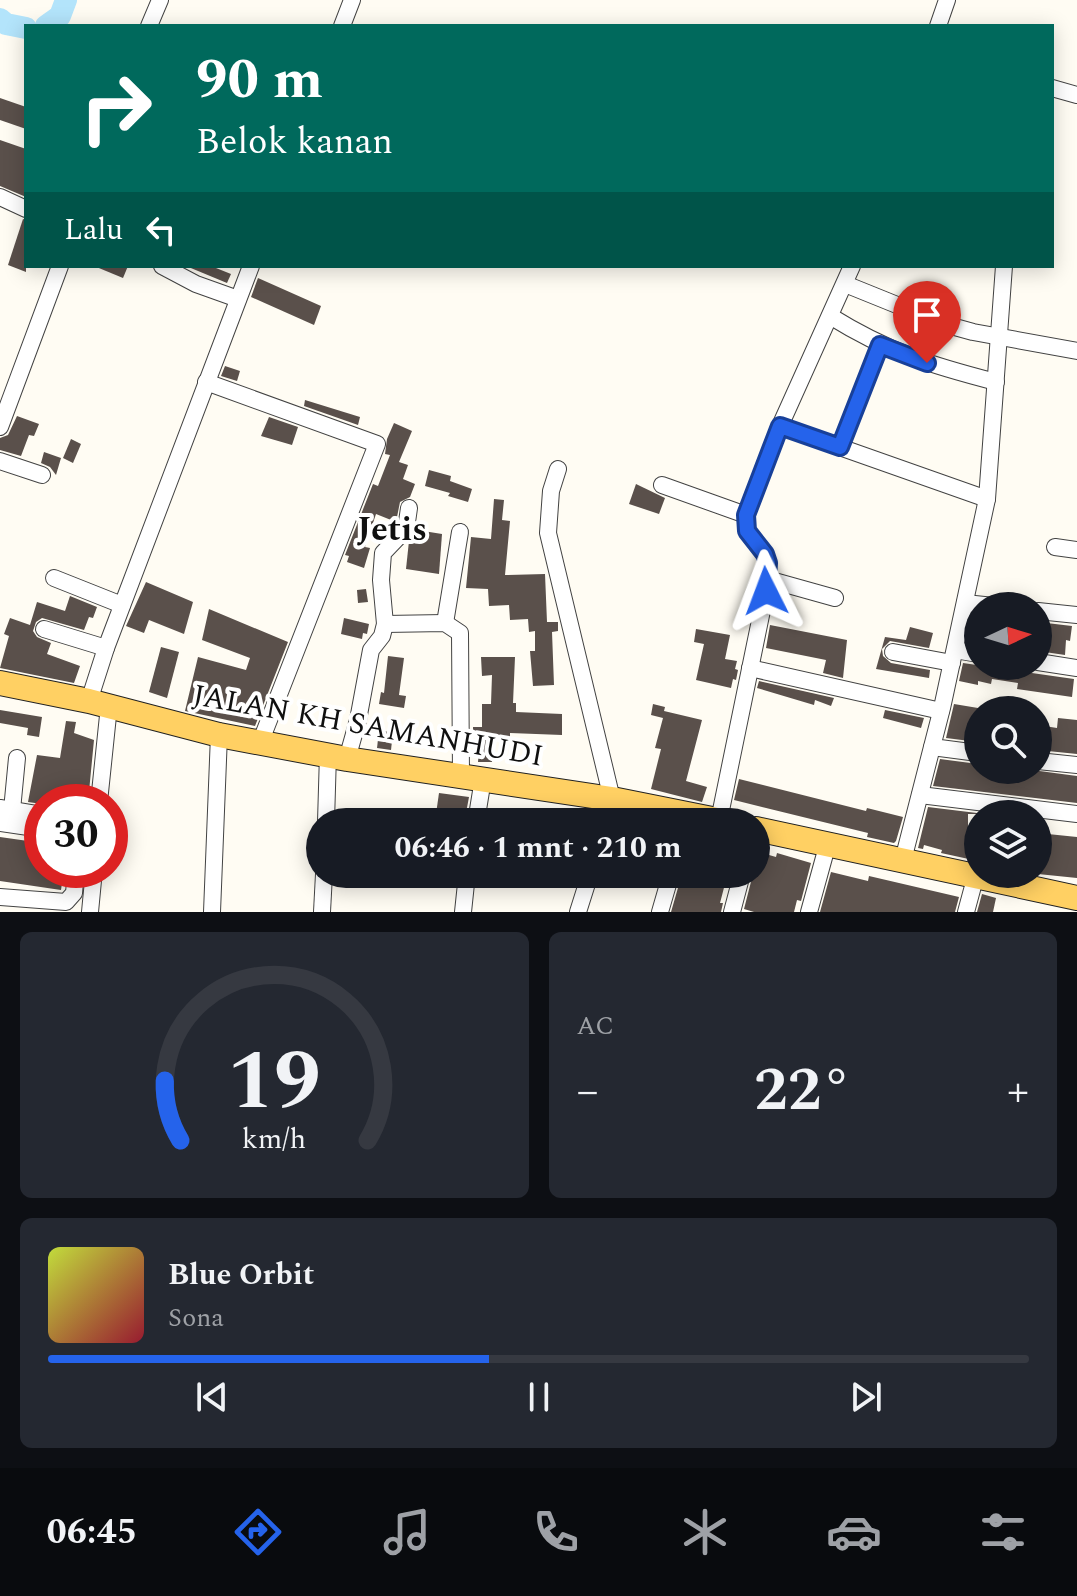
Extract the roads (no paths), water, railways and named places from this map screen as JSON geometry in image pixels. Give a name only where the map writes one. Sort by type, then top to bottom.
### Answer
[{"type":"main road","name":"JALAN KH SAMANHUDI","points":[[0,683],[99,704],[219,735],[472,777],[600,808]]},
{"type":"main road","points":[[770,832],[964,873]]},
{"type":"main road","points":[[1022,888],[1071,902]]},
{"type":"street","points":[[150,24],[160,0]]},
{"type":"street","points":[[343,24],[352,0]]},
{"type":"street","points":[[939,24],[947,0]]},
{"type":"street","points":[[1054,89],[1077,95]]},
{"type":"street","points":[[0,197],[24,208]]},
{"type":"street","points":[[0,424],[59,268]]},
{"type":"street","points":[[166,268],[196,284],[238,299]]},
{"type":"street","points":[[99,784],[99,704],[106,648],[250,268]]},
{"type":"street","points":[[725,808],[767,579],[765,554],[747,531],[746,515],[780,426],[851,268]]},
{"type":"street","points":[[967,592],[987,499],[1004,268]]},
{"type":"street","points":[[845,284],[916,314],[999,337],[1077,351]]},
{"type":"street","points":[[830,316],[909,358],[996,382]]},
{"type":"street","points":[[840,447],[880,345]]},
{"type":"street","points":[[206,382],[377,444],[260,743]]},
{"type":"street","points":[[780,426],[987,499]]},
{"type":"street","points":[[0,461],[42,475]]},
{"type":"street","points":[[558,469],[550,501],[548,533],[608,808]]},
{"type":"street","points":[[662,485],[746,515]]},
{"type":"street","points":[[328,808],[337,756],[358,720],[371,650],[382,636],[385,624],[383,553],[406,529],[409,508]]},
{"type":"street","points":[[445,623],[460,532]]},
{"type":"street","points":[[1055,547],[1077,550]]},
{"type":"street","points":[[54,578],[122,605]]},
{"type":"street","points":[[767,579],[835,598]]},
{"type":"street","points":[[903,860],[964,607]]},
{"type":"street","points":[[1052,612],[1077,615]]},
{"type":"street","points":[[385,624],[445,623],[460,633],[475,808]]},
{"type":"street","points":[[44,629],[106,648]]},
{"type":"street","points":[[893,652],[964,655]]},
{"type":"street","points":[[1052,664],[1077,668]]},
{"type":"street","points":[[750,668],[941,711]]},
{"type":"street","points":[[212,912],[219,735]]},
{"type":"street","points":[[932,747],[964,751]]},
{"type":"street","points":[[6,809],[17,758]]},
{"type":"street","points":[[1052,762],[1077,765]]},
{"type":"street","points":[[920,795],[1077,814]]},
{"type":"street","points":[[0,823],[24,826]]},
{"type":"street","points":[[809,912],[828,843]]},
{"type":"street","points":[[0,897],[66,902],[74,888]]},
{"type":"street","points":[[90,912],[92,888]]},
{"type":"street","points":[[322,912],[323,888]]},
{"type":"street","points":[[463,912],[466,888]]},
{"type":"street","points":[[578,912],[586,888]]},
{"type":"street","points":[[660,912],[667,888]]},
{"type":"street","points":[[732,912],[738,888]]},
{"type":"street","points":[[966,912],[972,888]]},
{"type":"waterway","points":[[49,24],[60,16],[66,0]]},
{"type":"waterway","points":[[0,19],[6,24],[24,28]]},
{"type":"district","name":"Jetis","points":[[392,530]]}]
